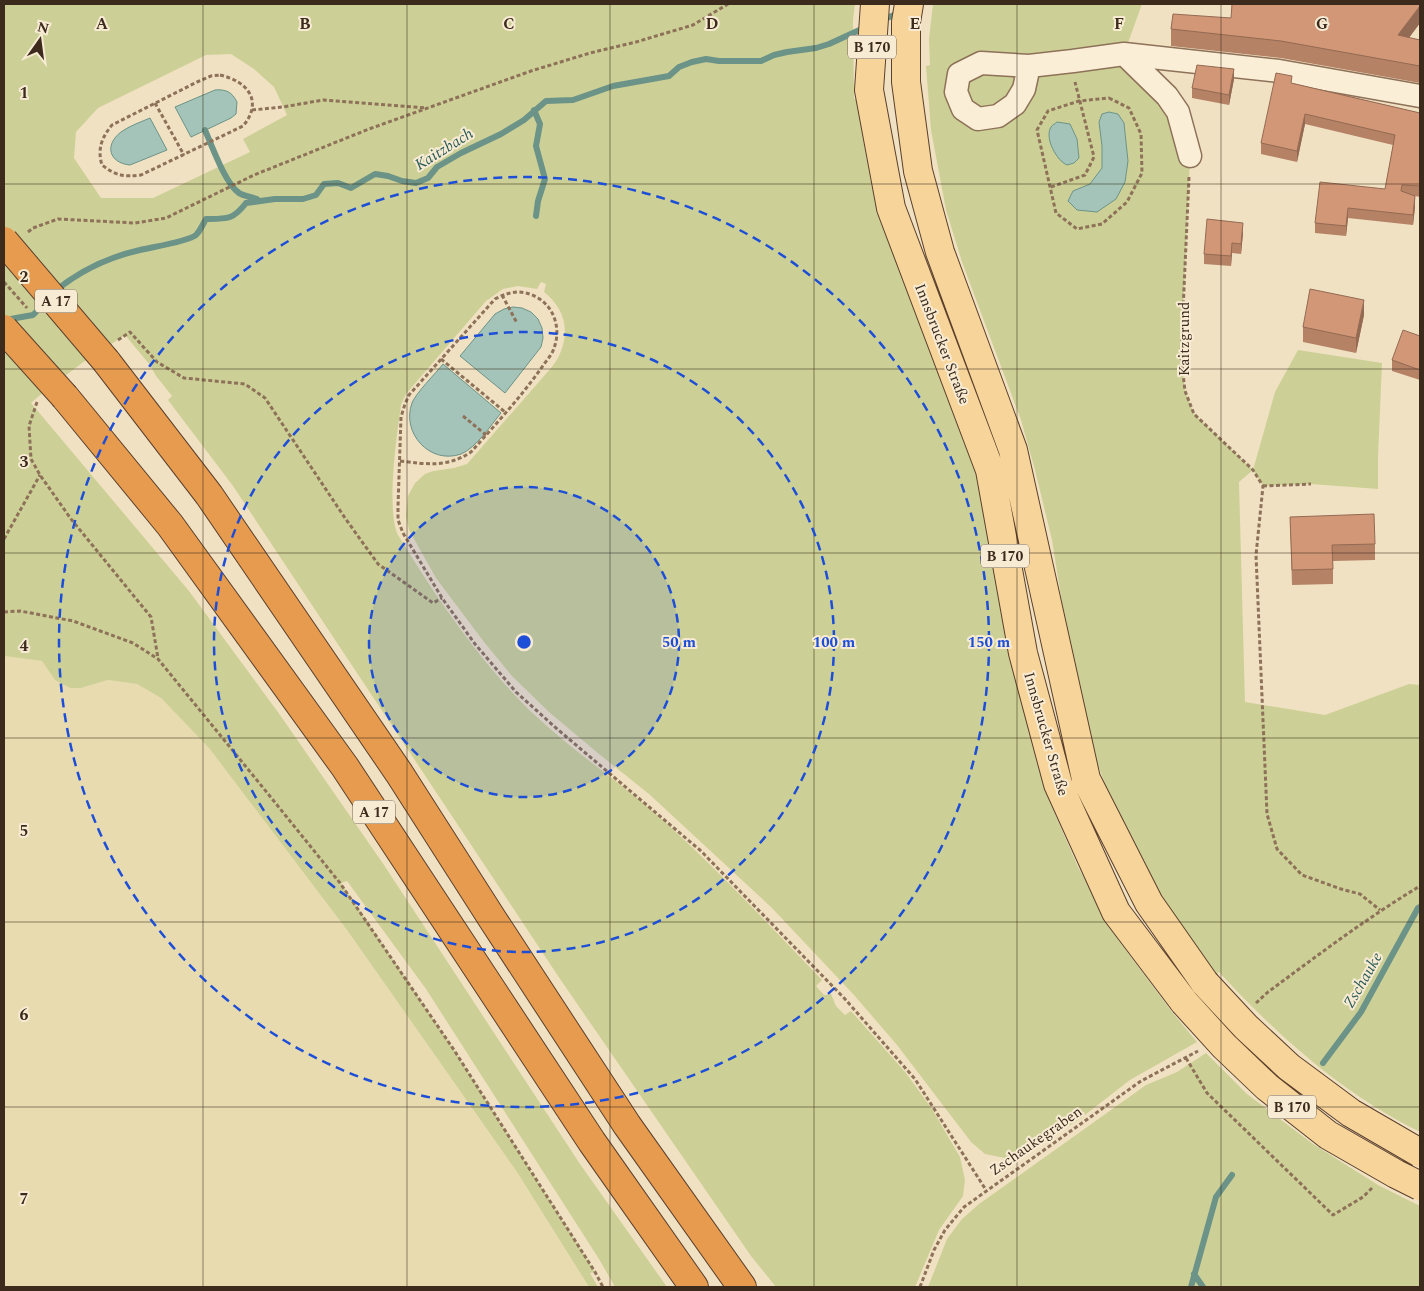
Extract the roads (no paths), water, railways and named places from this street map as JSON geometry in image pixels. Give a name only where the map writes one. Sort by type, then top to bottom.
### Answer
[{"type":"highway","name":"A 17","points":[[15,237],[106,361],[215,503],[399,773],[627,1125],[742,1287]]},
{"type":"highway","name":"A 17","points":[[4,329],[52,396],[170,525],[345,767],[592,1142],[694,1287]]},
{"type":"main road","name":"Innsbrucker Straße","points":[[875,4],[869,90],[891,208],[990,470],[1023,653],[1058,784],[1116,912],[1184,1002],[1224,1046],[1266,1087],[1328,1135],[1420,1186]]},
{"type":"main road","name":"Innsbrucker Straße","points":[[909,4],[906,22],[906,82],[918,171],[940,252],[1013,450],[1086,779],[1149,903],[1204,983],[1246,1027],[1289,1067],[1351,1113],[1420,1154]]},
{"type":"street","points":[[1124,54],[1167,96],[1178,112],[1190,156]]},
{"type":"street","points":[[1029,66],[1124,54],[1279,71],[1420,96]]},
{"type":"water","points":[[215,90],[225,91],[233,96],[237,102],[236,114],[191,137],[175,107]]},
{"type":"water","points":[[1109,112],[1118,114],[1124,123],[1128,161],[1125,182],[1116,199],[1097,212],[1077,210],[1068,201],[1073,191],[1090,184],[1102,168],[1099,122],[1102,114]]},
{"type":"water","points":[[150,118],[167,150],[130,165],[117,161],[111,153],[112,142],[121,132]]},
{"type":"water","points":[[1057,122],[1070,124],[1077,139],[1079,158],[1074,163],[1067,165],[1063,163],[1050,143],[1049,132],[1051,126]]},
{"type":"water","points":[[513,307],[531,312],[538,319],[542,328],[543,338],[541,347],[505,393],[460,356],[495,314]]},
{"type":"water","points":[[443,364],[501,413],[472,447],[461,454],[450,456],[439,455],[429,451],[421,444],[414,435],[410,414],[414,399]]},
{"type":"waterway","name":"Kaitzbach","points":[[880,21],[901,12]]},
{"type":"waterway","name":"Kaitzbach","points":[[54,292],[73,278],[105,261],[128,253],[192,238],[206,219],[233,216],[246,203],[275,199],[303,199],[316,195],[324,184],[338,183],[351,188],[375,174],[416,183],[428,178],[437,167],[524,120],[546,101],[573,100],[613,86],[669,76],[679,67],[706,59],[719,61],[761,61],[774,55],[829,44],[866,27]]},
{"type":"waterway","points":[[534,110],[540,124],[536,146],[545,179],[538,201],[536,216]]},
{"type":"waterway","points":[[205,130],[219,164],[234,188],[241,194],[257,199]]},
{"type":"waterway","name":"Kaitzbach","points":[[5,320],[33,315],[46,302]]},
{"type":"waterway","name":"Zschauke","points":[[1323,1063],[1361,1012],[1420,907]]},
{"type":"waterway","name":"Zschauke","points":[[1191,1287],[1216,1197],[1232,1175]]},
{"type":"waterway","points":[[1194,1274],[1203,1287]]}]
